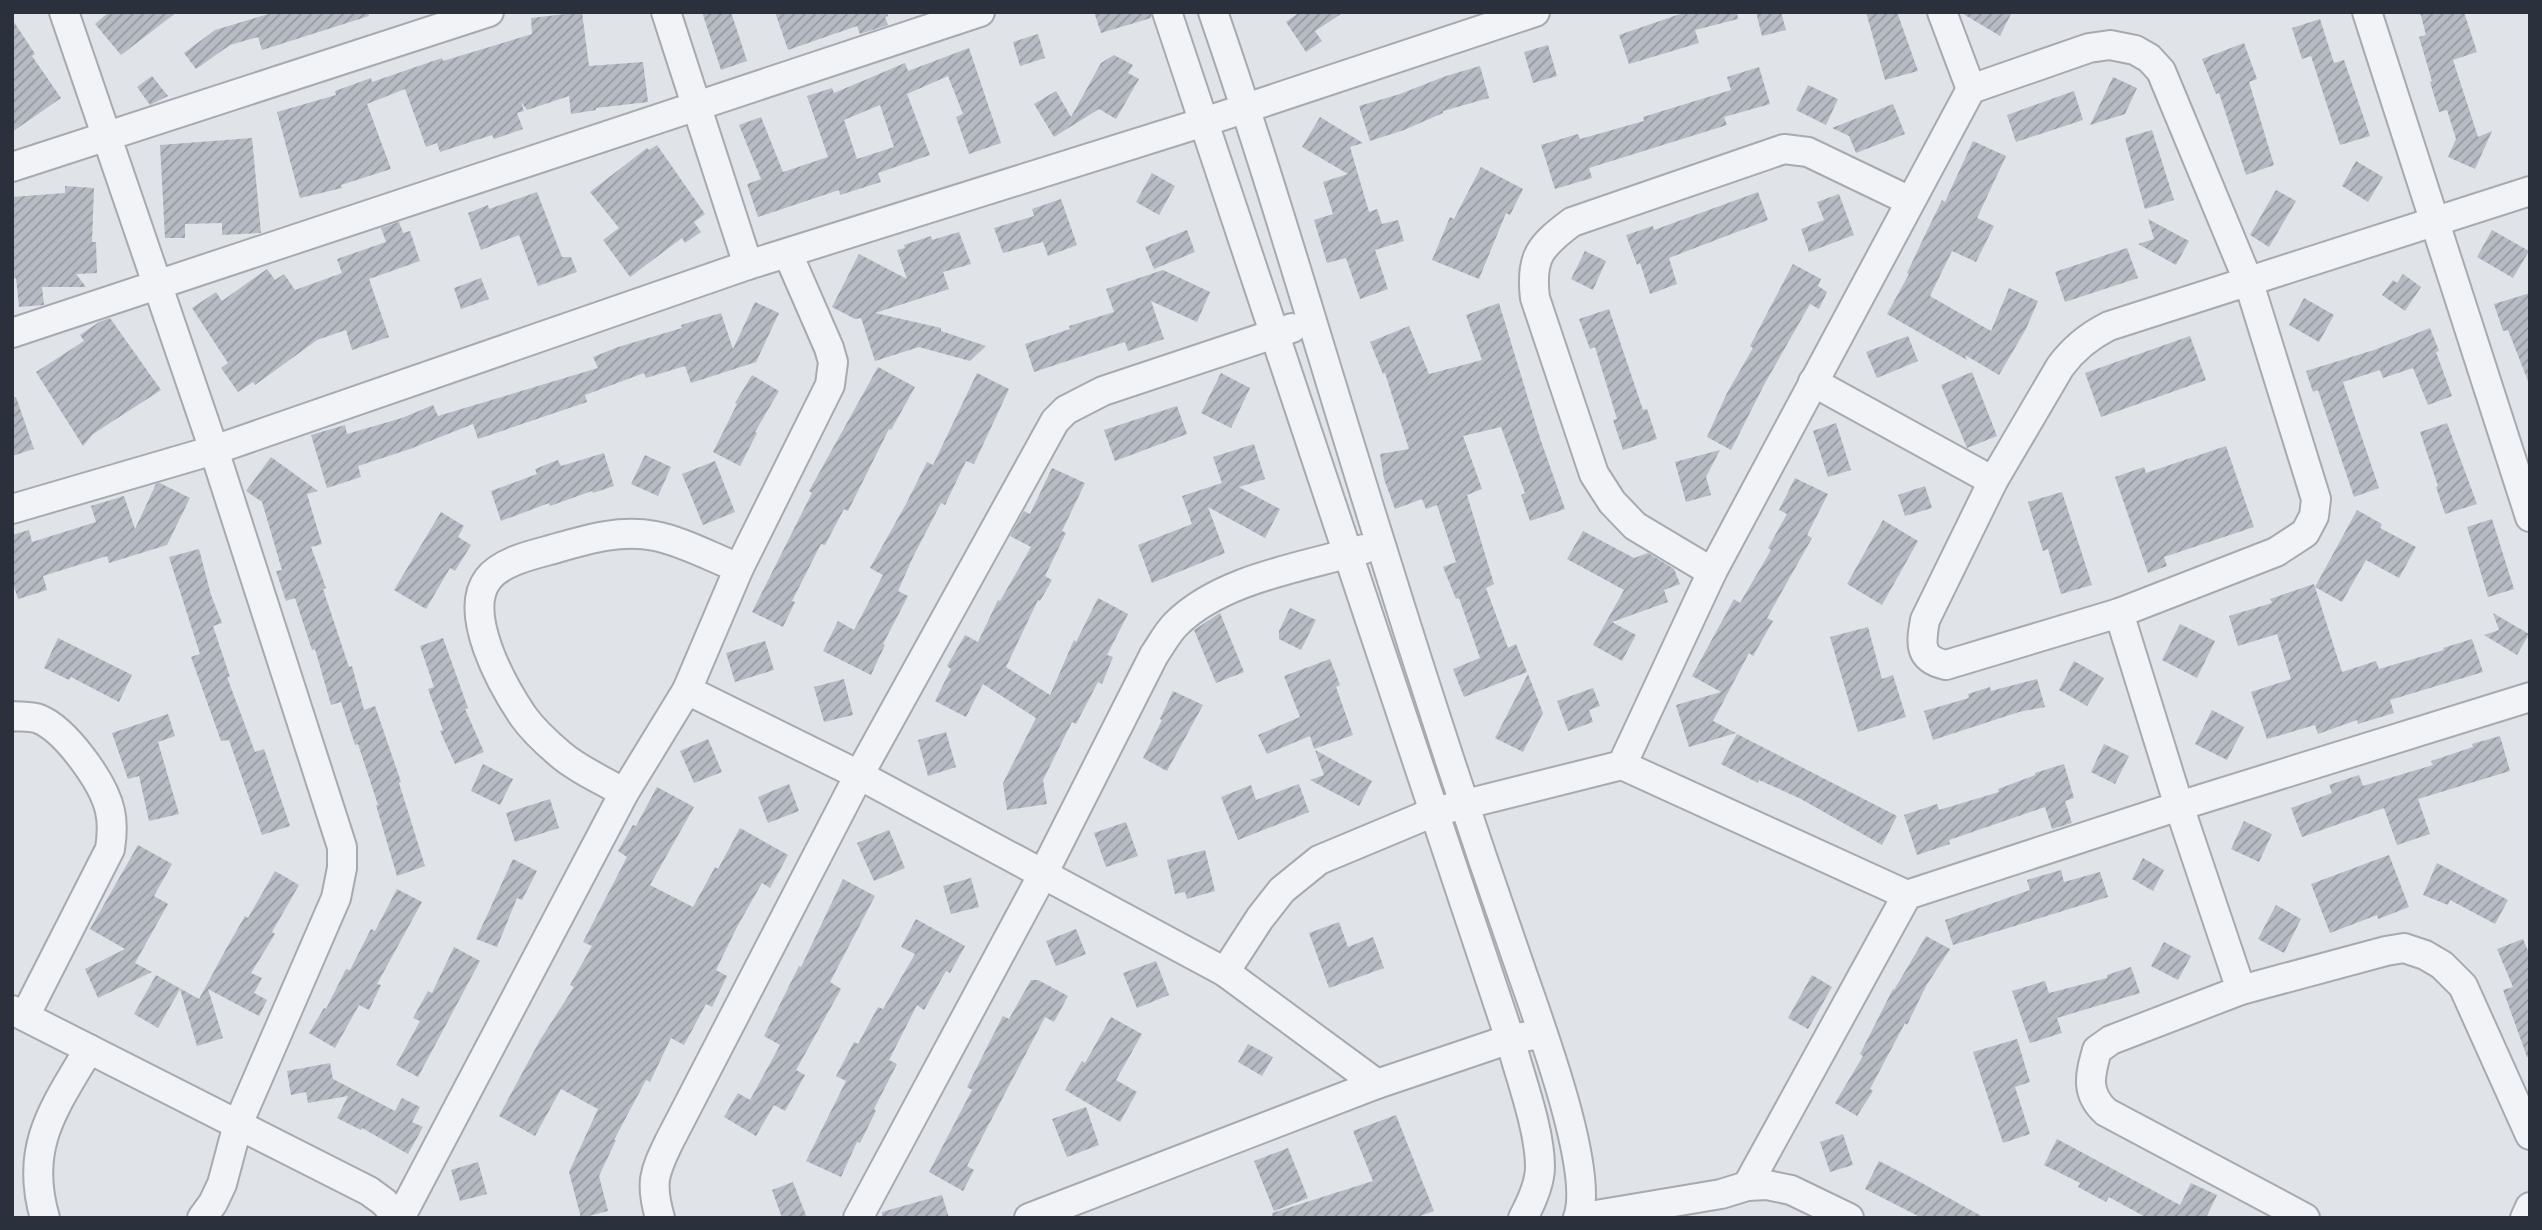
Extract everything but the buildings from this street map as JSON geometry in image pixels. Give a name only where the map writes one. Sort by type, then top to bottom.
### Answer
[{"type":"street","points":[[64,12],[214,450],[342,847],[342,868],[336,898],[238,1124],[222,1184],[214,1203],[202,1218]]},
{"type":"street","points":[[12,167],[489,12]]},
{"type":"street","points":[[666,12],[748,265]]},
{"type":"street","points":[[12,333],[980,12]]},
{"type":"street","points":[[1167,12],[1510,1039],[1534,1130],[1540,1167],[1536,1189],[1523,1218]]},
{"type":"street","points":[[1213,12],[1246,107],[1464,804],[1542,1033],[1581,1169],[1582,1206],[1578,1218],[1733,1199],[1767,1185],[1791,1190],[1849,1218]]},
{"type":"street","points":[[12,509],[214,450],[748,265],[1204,122],[1535,12]]},
{"type":"street","points":[[1942,12],[1971,89]]},
{"type":"street","points":[[2367,12],[2530,517]]},
{"type":"street","points":[[1622,765],[1712,572],[1971,89],[2089,48],[2110,45],[2135,50],[2149,58],[2161,71],[2249,283],[2316,499],[2314,516],[2305,533],[2276,552],[2119,613],[1946,665],[1935,662],[1925,654],[1921,641],[1925,620],[1993,481],[2060,367],[2088,337],[2109,326],[2249,283],[2530,191]]},
{"type":"street","points":[[1712,572],[1635,526],[1612,502],[1594,474],[1535,298],[1532,275],[1538,254],[1554,235],[1572,222],[1784,149],[1808,152],[1910,201]]},
{"type":"street","points":[[12,716],[39,719],[66,739],[88,765],[102,790],[110,810],[113,833],[110,849],[19,1013],[369,1191],[399,1218],[624,793],[687,690],[739,568],[830,384],[833,362],[829,348],[788,254]]},
{"type":"street","points":[[660,1218],[653,1195],[658,1166],[859,775],[1055,421],[1066,410],[1103,391],[1312,322]]},
{"type":"street","points":[[1813,382],[1993,481]]},
{"type":"street","points":[[624,793],[563,756],[524,717],[493,661],[482,627],[479,601],[485,583],[502,567],[538,553],[584,540],[630,533],[657,536],[739,568]]},
{"type":"street","points":[[858,1218],[1043,874],[1154,655],[1174,625],[1199,604],[1230,589],[1381,544]]},
{"type":"street","points":[[2119,613],[2179,806],[2241,990]]},
{"type":"street","points":[[687,690],[859,775],[1225,972],[1377,1084]]},
{"type":"street","points":[[1733,1199],[1907,895],[2179,806],[2530,697]]},
{"type":"street","points":[[1225,972],[1282,890],[1319,860],[1434,812],[1622,765],[1907,895]]},
{"type":"street","points":[[2305,1218],[2106,1112],[2096,1103],[2091,1087],[2097,1050],[2111,1040],[2241,990],[2404,948],[2425,955],[2442,965],[2463,986],[2530,1135]]},
{"type":"street","points":[[1029,1218],[1377,1084],[1510,1039],[1542,1033]]},
{"type":"street","points":[[45,1218],[37,1174],[40,1149],[49,1116],[89,1049]]},
{"type":"street","points":[[2525,1218],[2530,1207]]}]
